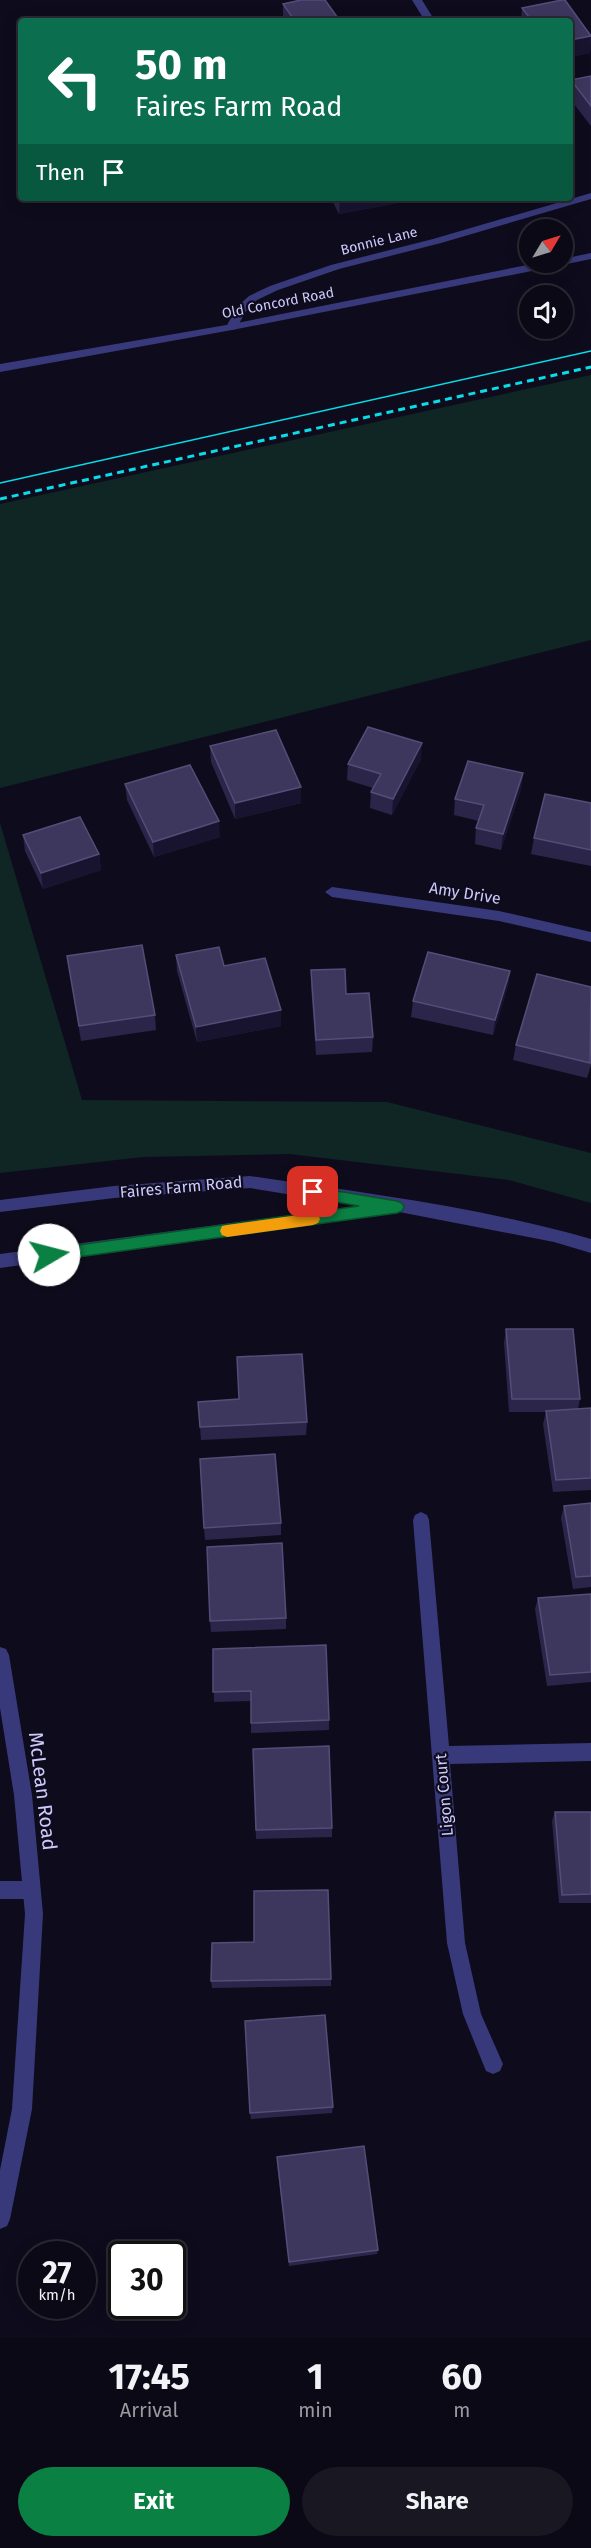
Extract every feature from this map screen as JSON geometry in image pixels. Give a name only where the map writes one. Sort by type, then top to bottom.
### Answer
[{"type":"street","points":[[417,0],[428,18]]},
{"type":"street","name":"Bonnie Lane","points":[[573,199],[591,196]]},
{"type":"street","name":"Bonnie Lane","points":[[232,327],[241,309],[253,298],[274,288],[335,267],[437,241],[546,203]]},
{"type":"street","name":"Old Concord Road","points":[[573,260],[591,256]]},
{"type":"street","name":"Old Concord Road","points":[[0,368],[232,327],[519,270]]},
{"type":"street","name":"Amy Drive","points":[[332,892],[499,916],[591,938]]},
{"type":"street","name":"Faires Farm Road","points":[[0,1206],[114,1192],[250,1182],[397,1207],[442,1212],[554,1235],[591,1246]]},
{"type":"street","name":"Faires Farm Road","points":[[0,1261],[397,1207]]},
{"type":"street","name":"Ligon Court","points":[[421,1520],[456,1942],[472,2014],[493,2064]]},
{"type":"street","name":"McLean Road","points":[[0,1655],[23,1795],[34,1914],[21,2109],[0,2219]]},
{"type":"street","points":[[441,1755],[591,1752]]},
{"type":"street","points":[[0,1890],[31,1890]]},
{"type":"green space","points":[[591,375],[591,640],[0,788],[0,504]]},
{"type":"green space","points":[[0,823],[82,1100],[387,1102],[591,1153],[591,1203],[509,1180],[289,1154],[143,1157],[0,1173]]},
{"type":"building","points":[[301,0],[325,0],[338,18],[293,18],[283,4]]},
{"type":"building","points":[[565,0],[591,36],[573,39],[573,18],[530,18],[522,8]]},
{"type":"building","points":[[591,76],[591,106],[573,83],[573,80]]},
{"type":"building","points":[[368,727],[422,743],[393,799],[371,792],[381,774],[348,764]]},
{"type":"building","points":[[276,730],[301,787],[235,803],[210,746]]},
{"type":"building","points":[[468,761],[523,773],[503,834],[476,828],[484,805],[455,799]]},
{"type":"building","points":[[190,765],[219,821],[153,842],[125,784]]},
{"type":"building","points":[[545,794],[591,803],[591,850],[534,838]]},
{"type":"building","points":[[80,817],[99,854],[41,873],[23,835]]},
{"type":"building","points":[[142,945],[155,1015],[79,1026],[67,956]]},
{"type":"building","points":[[219,947],[224,966],[265,958],[281,1010],[196,1027],[176,955]]},
{"type":"building","points":[[428,952],[510,971],[495,1020],[413,1001]]},
{"type":"building","points":[[345,969],[346,994],[369,993],[373,1037],[316,1040],[311,970]]},
{"type":"building","points":[[537,974],[591,987],[590,1063],[516,1045]]},
{"type":"building","points":[[506,1329],[573,1329],[580,1399],[512,1399]]},
{"type":"building","points":[[302,1354],[307,1422],[200,1427],[198,1402],[239,1399],[237,1357]]},
{"type":"building","points":[[591,1408],[591,1478],[556,1480],[546,1411]]},
{"type":"building","points":[[275,1454],[281,1523],[204,1528],[200,1459]]},
{"type":"building","points":[[591,1503],[591,1576],[576,1577],[564,1506]]},
{"type":"building","points":[[282,1543],[286,1618],[210,1621],[207,1547]]},
{"type":"building","points":[[591,1594],[591,1672],[550,1675],[538,1598]]},
{"type":"building","points":[[326,1645],[329,1720],[251,1723],[251,1691],[213,1692],[213,1649]]},
{"type":"building","points":[[329,1746],[332,1828],[256,1830],[253,1749]]},
{"type":"building","points":[[555,1812],[591,1812],[591,1894],[562,1895]]},
{"type":"building","points":[[328,1890],[331,1979],[211,1981],[212,1943],[254,1942],[254,1891]]},
{"type":"building","points":[[325,2015],[333,2107],[250,2113],[245,2021]]},
{"type":"building","points":[[364,2146],[378,2250],[289,2262],[277,2157]]},
{"type":"tram line","points":[[0,483],[591,351]]},
{"type":"railway","points":[[0,499],[591,367]]},
{"type":"slow traffic","points":[[227,1231],[313,1219]]},
{"type":"route","points":[[49,1255],[397,1207],[313,1192]]}]
